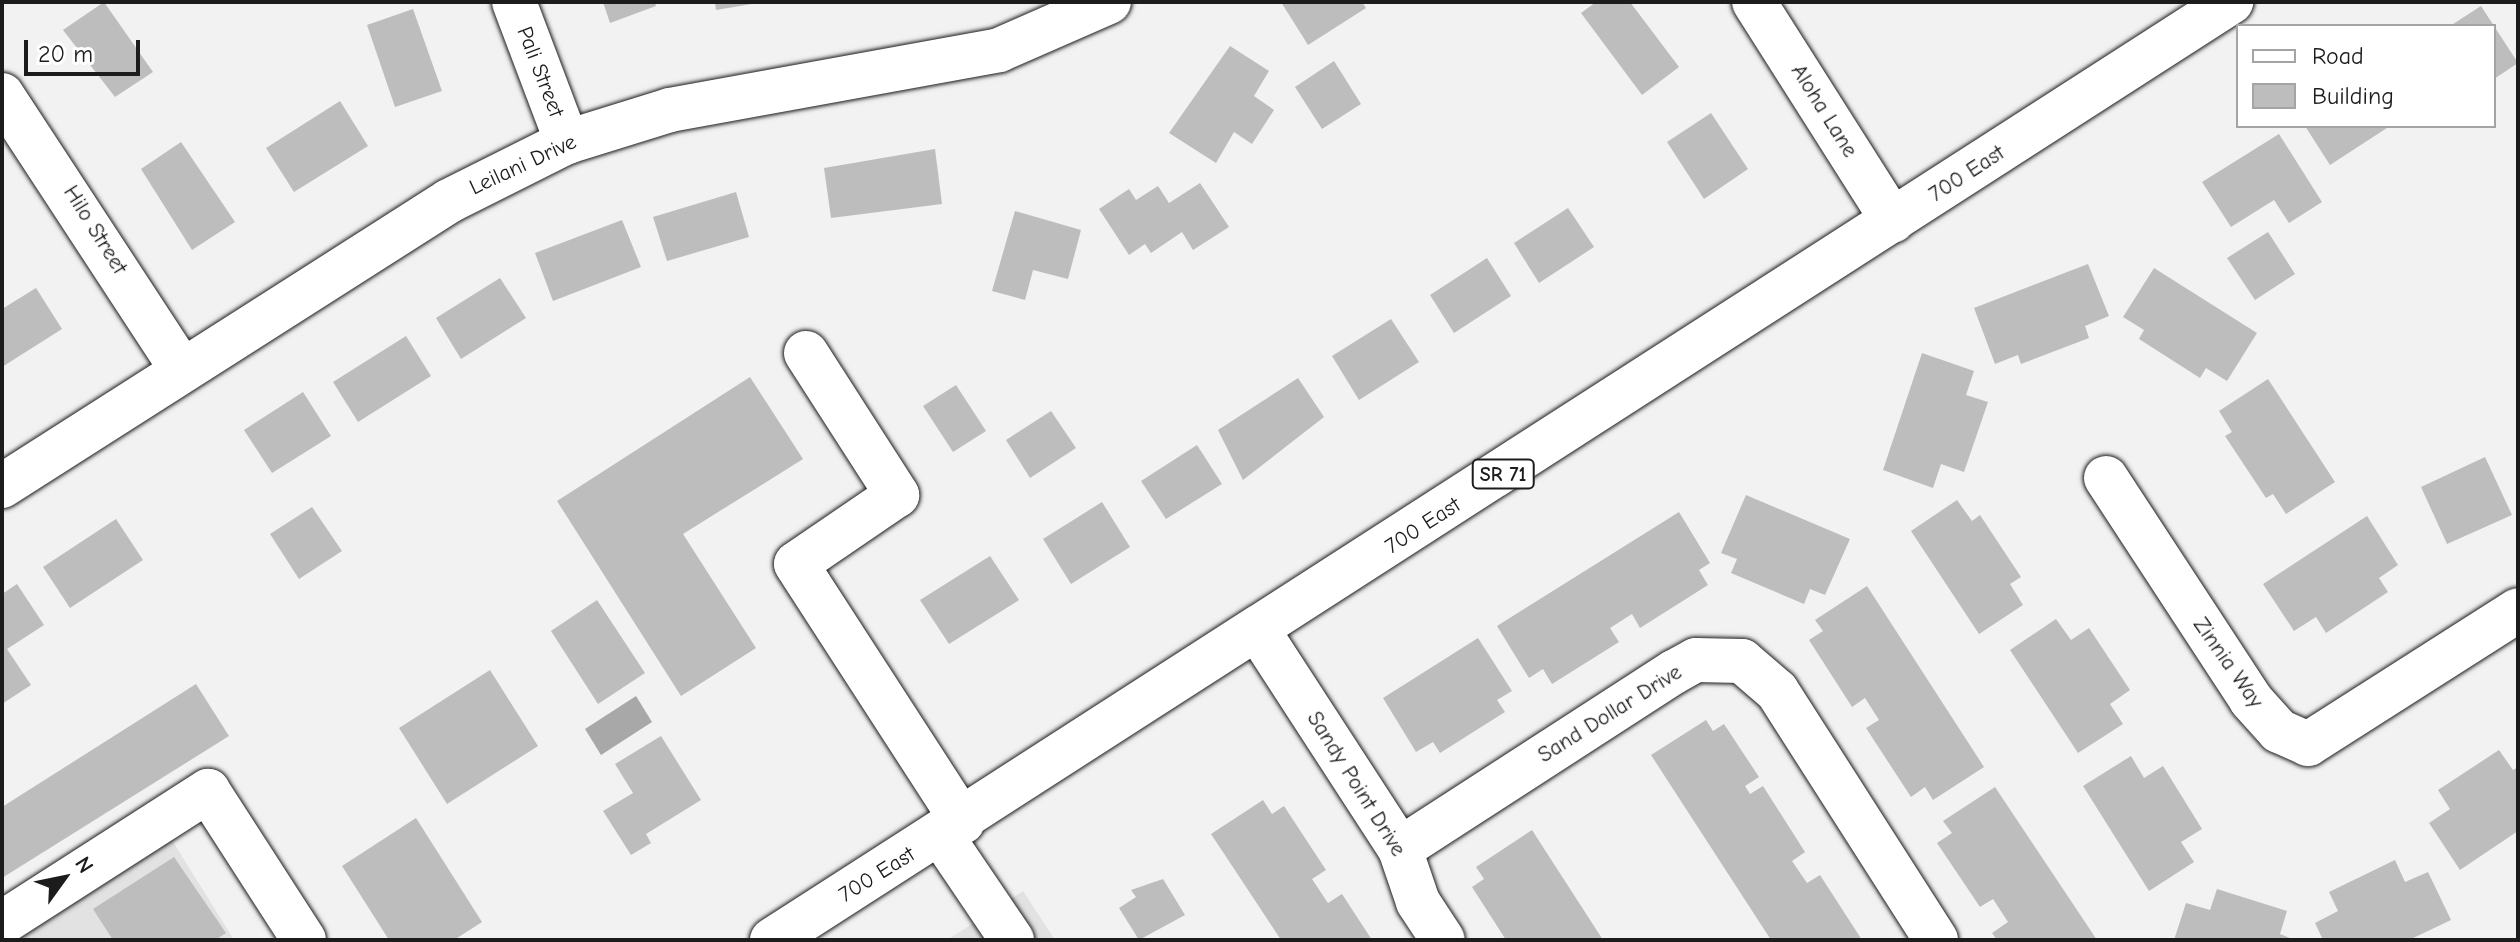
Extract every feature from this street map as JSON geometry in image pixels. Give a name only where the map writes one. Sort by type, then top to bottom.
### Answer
[{"type":"street","name":"Pali Street","points":[[514,2],[567,142]]},
{"type":"street","name":"Leilani Drive","points":[[2,486],[449,201],[567,142],[670,110],[999,50],[1038,17],[1109,2]]},
{"type":"street","name":"Aloha Lane","points":[[1754,2],[1893,221]]},
{"type":"street","name":"700 East","points":[[772,940],[952,829],[1259,632],[2231,2]]},
{"type":"street","name":"Hilo Street","points":[[2,95],[182,370]]},
{"type":"street","points":[[806,353],[897,495],[796,564],[952,829],[1012,940]]},
{"type":"street","name":"Zinnia Way","points":[[2106,478],[2251,700],[2279,731],[2308,744],[2518,610]]},
{"type":"street","name":"Sandy Point Drive","points":[[1259,632],[1400,849],[1418,902],[1443,940]]},
{"type":"street","name":"Sand Dollar Drive","points":[[1400,849],[1674,672],[1696,660],[1742,661],[1777,691],[1936,940]]},
{"type":"street","points":[[2,923],[208,791],[304,940]]},
{"type":"shaded area","points":[[636,696],[652,722],[601,755],[585,729]]},
{"type":"shaded area","points":[[165,829],[234,940],[2,940]]},
{"type":"shaded area","points":[[1023,891],[1055,940],[947,940]]},
{"type":"building","points":[[104,2],[153,72],[115,97],[63,30]]},
{"type":"building","points":[[603,2],[655,2],[656,6],[610,23]]},
{"type":"building","points":[[715,2],[752,2],[752,4],[716,10]]},
{"type":"building","points":[[1281,2],[1362,2],[1366,8],[1308,45]]},
{"type":"building","points":[[1596,2],[1630,2],[1679,67],[1642,95],[1581,13]]},
{"type":"building","points":[[2481,6],[2493,24],[2453,24]]},
{"type":"building","points":[[413,9],[442,91],[395,107],[367,25]]},
{"type":"building","points":[[2496,29],[2518,63],[2496,78]]},
{"type":"building","points":[[1230,46],[1269,71],[1254,96],[1274,110],[1252,144],[1234,132],[1216,163],[1169,133]]},
{"type":"building","points":[[1334,61],[1361,104],[1322,129],[1295,87]]},
{"type":"building","points":[[340,101],[368,146],[294,192],[266,148]]},
{"type":"building","points":[[1711,113],[1748,169],[1704,199],[1667,142]]},
{"type":"building","points":[[2306,128],[2387,128],[2330,165]]},
{"type":"building","points":[[2279,134],[2322,202],[2289,223],[2274,200],[2231,227],[2202,182]]},
{"type":"building","points":[[181,142],[235,222],[192,250],[141,169]]},
{"type":"building","points":[[935,149],[942,204],[831,218],[824,168]]},
{"type":"building","points":[[1200,183],[1229,227],[1193,250],[1182,232],[1151,253],[1145,244],[1129,255],[1099,209],[1129,189],[1136,200],[1158,186],[1169,203]]},
{"type":"building","points":[[736,192],[749,237],[667,261],[653,217]]},
{"type":"building","points":[[1568,208],[1594,247],[1539,283],[1514,243]]},
{"type":"building","points":[[1015,211],[1081,230],[1068,279],[1033,270],[1025,300],[992,291]]},
{"type":"building","points":[[622,220],[641,267],[553,301],[535,253]]},
{"type":"building","points":[[2268,232],[2295,274],[2255,300],[2227,258]]},
{"type":"building","points":[[1487,258],[1511,296],[1454,333],[1430,295]]},
{"type":"building","points":[[2088,264],[2109,316],[2085,326],[2089,338],[2021,364],[2018,355],[1995,364],[1974,308]]},
{"type":"building","points":[[2154,268],[2257,333],[2227,381],[2206,368],[2200,378],[2139,339],[2144,330],[2123,317]]},
{"type":"building","points":[[500,278],[526,318],[461,359],[436,318]]},
{"type":"building","points":[[36,288],[62,329],[2,367],[2,309]]},
{"type":"building","points":[[1391,319],[1419,362],[1359,400],[1332,356]]},
{"type":"building","points":[[406,336],[431,376],[358,422],[333,382]]},
{"type":"building","points":[[1922,353],[1974,371],[1966,395],[1988,402],[1964,472],[1941,464],[1933,488],[1883,470]]},
{"type":"building","points":[[750,377],[803,459],[683,534],[756,648],[681,696],[557,501]]},
{"type":"building","points":[[1298,378],[1324,417],[1243,480],[1218,430]]},
{"type":"building","points":[[2268,379],[2335,482],[2286,514],[2273,494],[2266,498],[2225,436],[2232,432],[2219,411]]},
{"type":"building","points":[[956,385],[986,431],[953,452],[923,406]]},
{"type":"building","points":[[303,392],[331,436],[272,473],[244,430]]},
{"type":"building","points":[[1051,411],[1076,448],[1030,478],[1006,440]]},
{"type":"building","points":[[1197,445],[1222,484],[1166,519],[1141,481]]},
{"type":"building","points":[[2485,457],[2512,515],[2447,544],[2421,487]]},
{"type":"building","points":[[1746,495],[1850,539],[1825,595],[1810,589],[1804,604],[1731,573],[1737,559],[1721,553]]},
{"type":"building","points":[[1957,500],[1972,521],[1980,515],[2021,577],[2010,584],[2023,605],[1979,634],[1911,531]]},
{"type":"building","points":[[1102,502],[1130,547],[1071,584],[1043,539]]},
{"type":"building","points":[[312,507],[342,551],[299,579],[270,534]]},
{"type":"building","points":[[1679,512],[1710,563],[1699,570],[1708,585],[1640,628],[1632,614],[1610,628],[1619,642],[1552,684],[1543,669],[1529,678],[1497,626]]},
{"type":"building","points":[[2367,516],[2398,565],[2379,578],[2388,592],[2326,633],[2316,617],[2294,631],[2263,584]]},
{"type":"building","points":[[116,519],[143,560],[70,608],[43,567]]},
{"type":"building","points":[[990,556],[1019,600],[949,644],[920,600]]},
{"type":"building","points":[[17,584],[44,625],[7,649],[31,685],[2,704],[2,594]]},
{"type":"building","points":[[1867,586],[1984,767],[1933,800],[1925,787],[1911,797],[1866,728],[1879,720],[1865,698],[1852,707],[1809,640],[1823,631],[1815,620]]},
{"type":"building","points":[[597,600],[645,673],[598,704],[551,631]]},
{"type":"building","points":[[2056,619],[2071,640],[2089,628],[2130,690],[2110,704],[2123,724],[2078,753],[2010,650]]},
{"type":"building","points":[[1478,638],[1512,691],[1497,700],[1505,712],[1440,753],[1433,742],[1416,752],[1383,698]]},
{"type":"building","points":[[490,670],[538,746],[447,804],[399,728]]},
{"type":"building","points":[[196,684],[229,736],[2,878],[2,807]]},
{"type":"building","points":[[1706,720],[1713,731],[1724,724],[1759,777],[1745,786],[1750,794],[1763,786],[1805,852],[1792,861],[1807,883],[1820,875],[1862,940],[1771,940],[1651,755]]},
{"type":"building","points":[[661,736],[701,800],[646,834],[651,843],[631,855],[603,811],[633,793],[615,764]]},
{"type":"building","points":[[2499,750],[2513,770],[2518,767],[2518,831],[2460,870],[2429,823],[2450,809],[2438,790]]},
{"type":"building","points":[[2131,756],[2144,778],[2163,766],[2202,829],[2181,842],[2194,862],[2149,891],[2083,786]]},
{"type":"building","points":[[1995,787],[2097,940],[1997,940],[1992,933],[2008,922],[1993,899],[1980,907],[1937,843],[1952,833],[1943,821]]},
{"type":"building","points":[[1263,800],[1272,814],[1284,806],[1326,870],[1312,879],[1328,903],[1342,894],[1372,940],[1281,940],[1211,834]]},
{"type":"building","points":[[416,818],[482,922],[454,940],[389,940],[342,866]]},
{"type":"building","points":[[1532,830],[1603,940],[1506,940],[1472,887],[1484,879],[1476,867]]},
{"type":"building","points":[[174,857],[226,933],[215,940],[113,940],[93,909]]},
{"type":"building","points":[[2395,860],[2405,882],[2428,872],[2451,920],[2409,940],[2323,940],[2315,923],[2338,911],[2329,892]]},
{"type":"building","points":[[1163,879],[1185,915],[1139,940],[1119,908],[1136,897],[1131,890]]},
{"type":"building","points":[[2217,889],[2287,911],[2280,934],[2295,940],[2174,940],[2186,903],[2210,910]]}]
